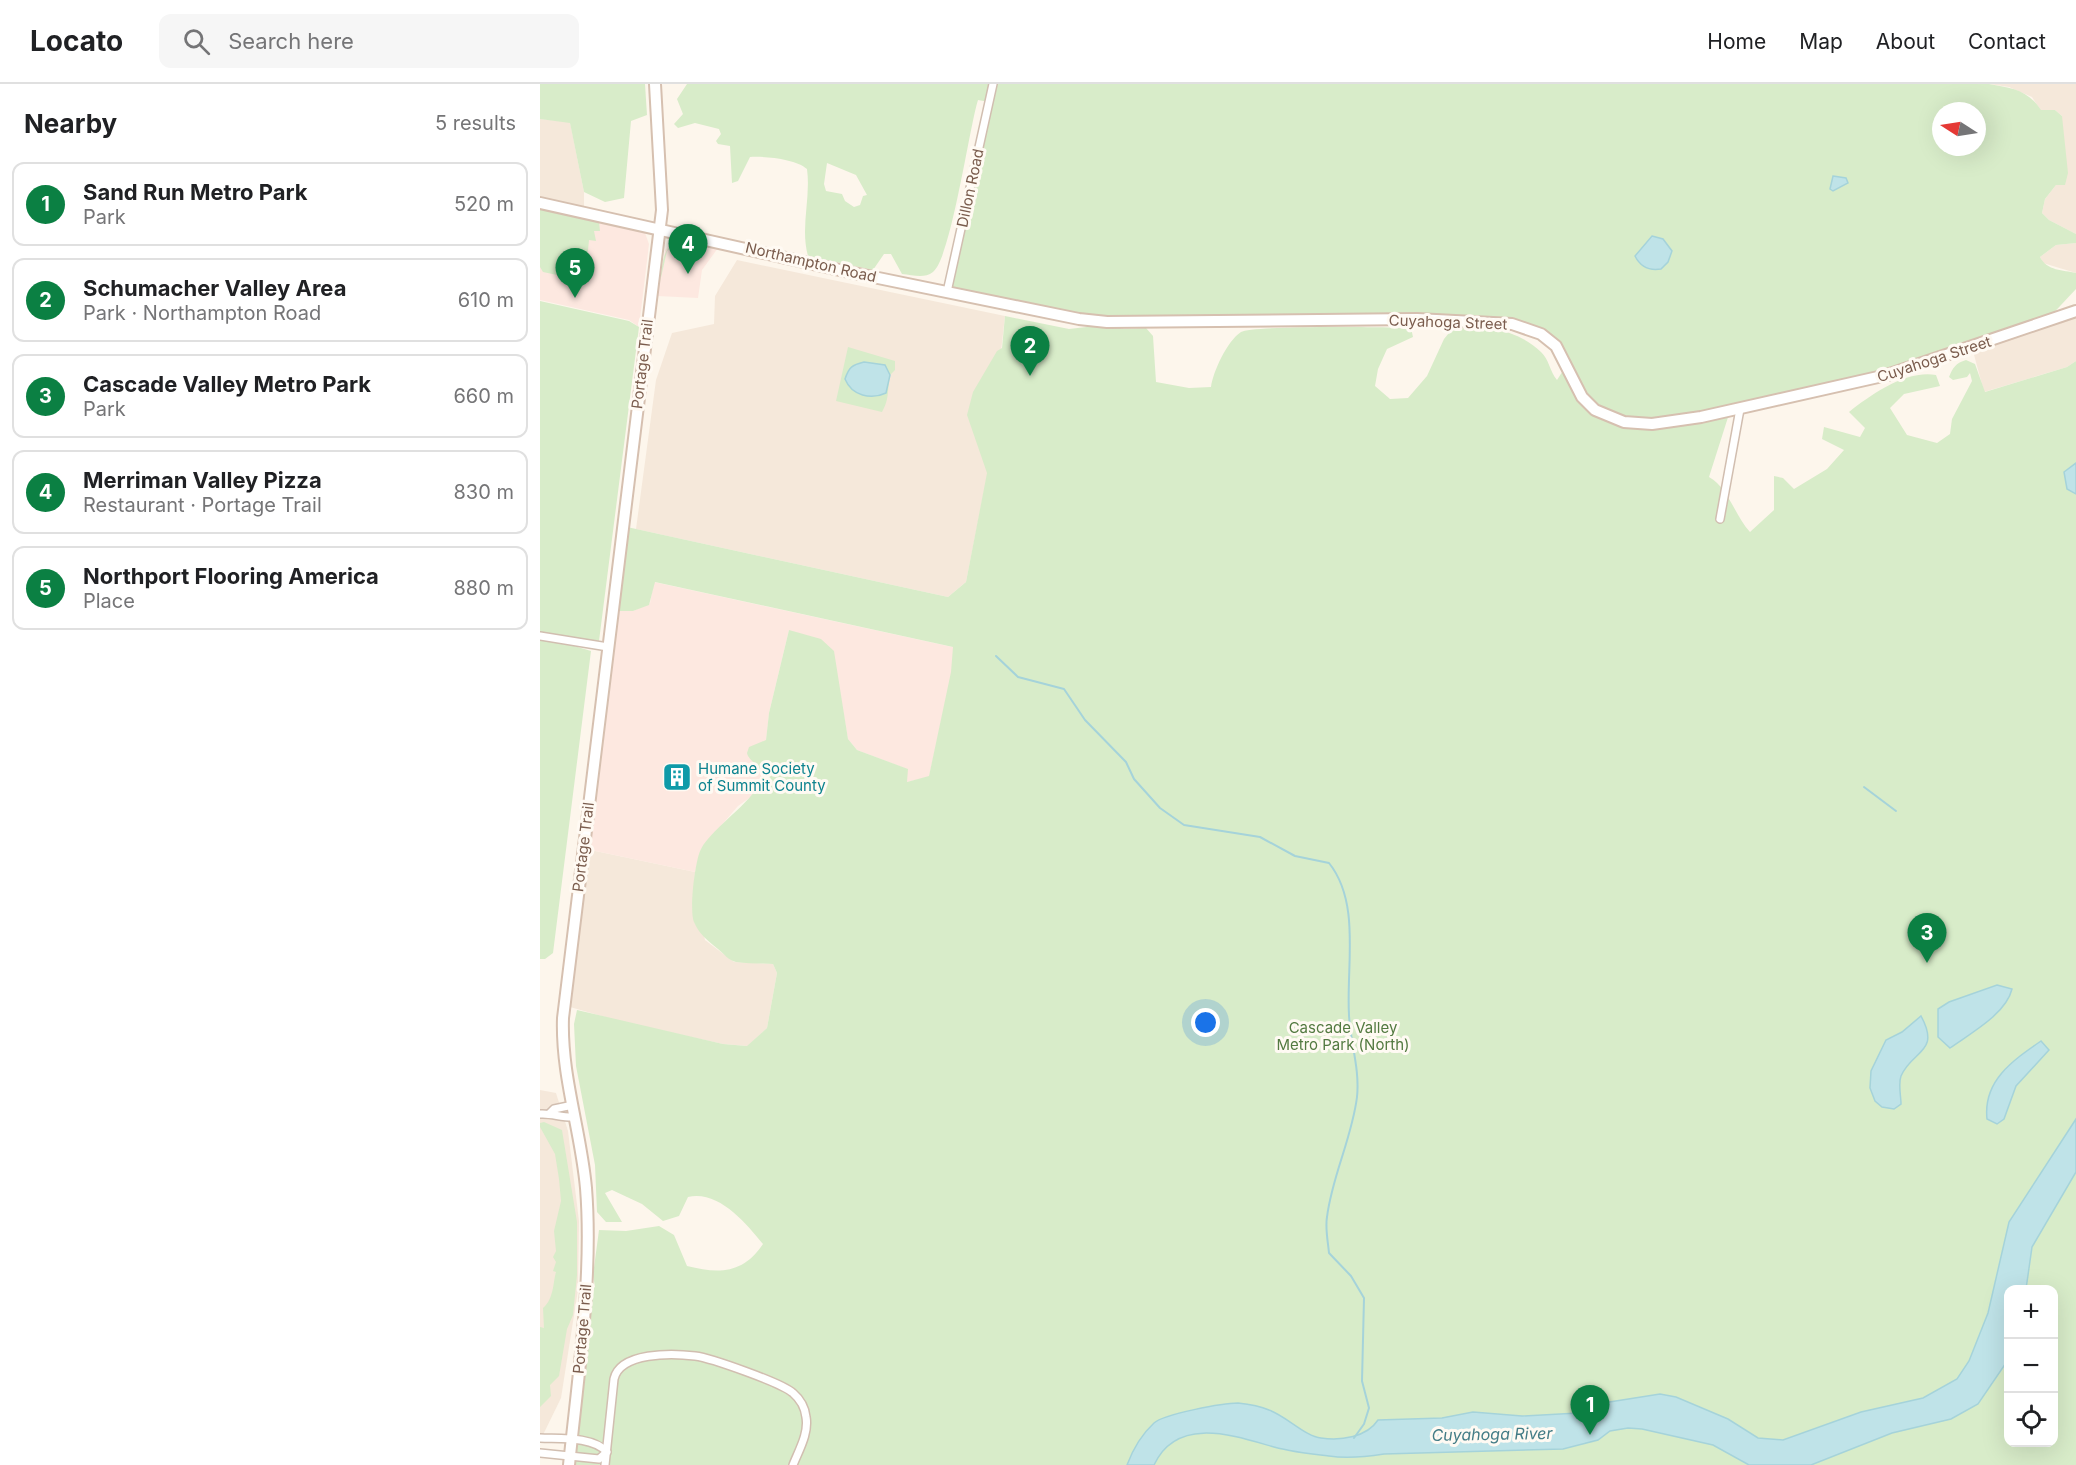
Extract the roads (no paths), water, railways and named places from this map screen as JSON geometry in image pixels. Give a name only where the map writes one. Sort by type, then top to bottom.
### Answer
[{"type":"street","name":"Portage Trail","points":[[570,1462],[588,1238],[586,1189],[564,1060],[563,1018],[662,210],[655,84]]},
{"type":"street","name":"Dillon Road","points":[[947,292],[993,84]]},
{"type":"street","name":"Northampton Road","points":[[540,203],[1082,320]]},
{"type":"street","name":"Cuyahoga Street","points":[[1082,320],[1417,319],[1512,324],[1541,334],[1556,346],[1582,397],[1595,410],[1611,419],[1636,424],[1658,424],[1740,409],[1908,369],[2076,311]]},
{"type":"street","points":[[1720,519],[1740,409]]},
{"type":"street","points":[[540,636],[608,647]]},
{"type":"street","points":[[540,1114],[573,1105]]},
{"type":"street","points":[[549,1113],[556,1118],[575,1118]]},
{"type":"street","points":[[605,1465],[614,1379],[621,1366],[637,1358],[696,1356],[779,1385],[797,1397],[805,1412],[807,1425],[793,1465]]},
{"type":"street","points":[[540,1438],[600,1445],[607,1452]]},
{"type":"street","points":[[540,1454],[570,1462],[599,1459],[607,1452]]},
{"type":"water","points":[[1833,176],[1846,178],[1848,183],[1833,191],[1830,189]]},
{"type":"water","points":[[1652,236],[1663,239],[1672,251],[1668,262],[1661,269],[1645,267],[1635,256]]},
{"type":"water","points":[[864,362],[885,365],[890,375],[886,393],[874,396],[862,395],[848,385],[845,379],[850,369]]},
{"type":"water","points":[[2076,463],[2076,494],[2067,489],[2064,472]]},
{"type":"water","points":[[1997,985],[2012,989],[2003,1007],[1995,1015],[1950,1048],[1938,1037],[1938,1009],[1949,1002]]},
{"type":"water","points":[[1921,1016],[1928,1037],[1923,1050],[1906,1067],[1901,1076],[1901,1104],[1894,1109],[1882,1107],[1875,1101],[1870,1088],[1871,1071],[1886,1040],[1902,1032]]},
{"type":"water","points":[[2041,1041],[2049,1050],[2016,1086],[2004,1119],[1997,1124],[1987,1119],[1987,1106],[1995,1083],[2010,1064]]},
{"type":"water","name":"Cuyahoga River","points":[[2076,1119],[2076,1172],[2032,1247],[2027,1285],[2004,1285],[2004,1366],[1978,1404],[1951,1419],[1892,1433],[1811,1465],[1749,1465],[1713,1445],[1628,1428],[1610,1431],[1598,1440],[1563,1449],[1384,1454],[1363,1457],[1336,1457],[1295,1452],[1225,1435],[1192,1434],[1164,1449],[1154,1465],[1127,1465],[1138,1442],[1154,1423],[1181,1413],[1230,1403],[1258,1406],[1276,1413],[1315,1437],[1337,1439],[1360,1434],[1378,1420],[1442,1418],[1473,1412],[1522,1416],[1578,1413],[1603,1403],[1660,1394],[1676,1397],[1728,1419],[1758,1438],[1783,1440],[1861,1412],[1923,1398],[1957,1379],[1969,1361],[1988,1313],[2009,1222]]},
{"type":"waterway","points":[[996,656],[1018,677],[1064,689],[1085,720],[1126,762],[1134,779],[1160,808],[1184,825],[1260,837],[1295,856],[1329,863],[1339,879],[1349,916],[1349,1015],[1358,1086],[1354,1112],[1333,1187],[1326,1226],[1329,1253],[1351,1276],[1364,1298],[1362,1381],[1369,1408],[1364,1424],[1354,1438]]},
{"type":"waterway","points":[[1864,787],[1896,811]]},
{"type":"place","name":"Merriman Valley Pizza","points":[[688,274]]},
{"type":"place","name":"Northport Flooring America","points":[[575,298]]},
{"type":"place","name":"Schumacher Valley Area","points":[[1030,376]]},
{"type":"place","name":"Humane Society of Summit County","points":[[677,777]]},
{"type":"place","name":"Cascade Valley Metro Park","points":[[1927,963]]},
{"type":"place","name":"Sand Run Metro Park","points":[[1590,1435]]},
{"type":"park label","name":"Cascade Valley Metro Park (North)","points":[[1343,1036]]}]
